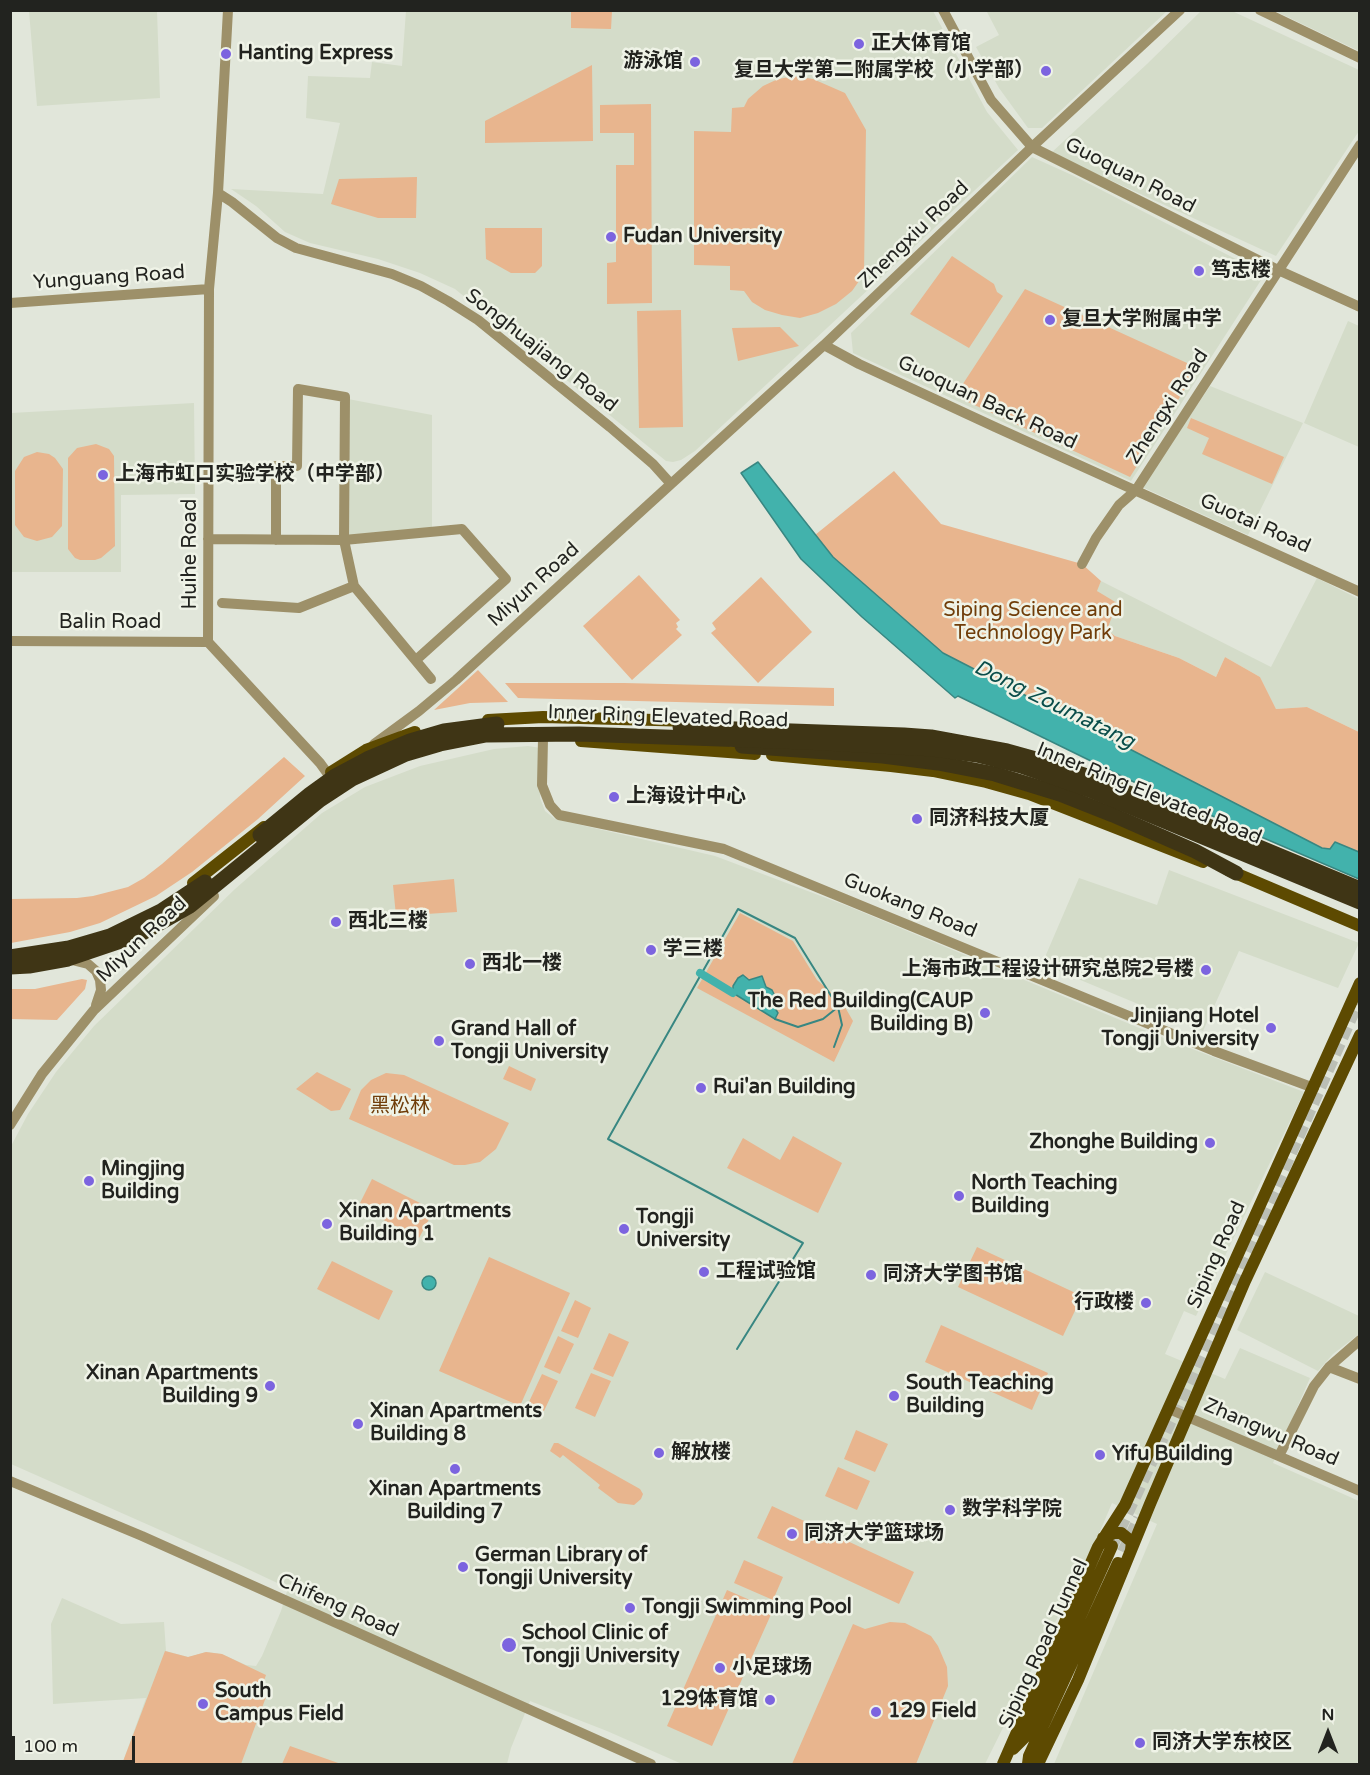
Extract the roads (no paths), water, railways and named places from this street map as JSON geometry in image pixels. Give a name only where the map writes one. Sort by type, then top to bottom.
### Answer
[{"type":"highway","name":"Inner Ring Elevated Road","points":[[10,957],[38,954],[88,943],[138,924],[207,881],[310,794],[354,765],[384,750],[419,738],[444,731],[493,724],[576,724],[904,735],[971,744],[1044,761],[1089,777],[1359,889]]},
{"type":"highway","name":"Inner Ring Elevated Road","points":[[10,967],[68,959],[105,948],[149,930],[198,900],[320,800],[352,779],[406,754],[440,744],[486,735],[579,734],[933,749],[977,755],[1021,766],[1092,791],[1359,903]]},
{"type":"highway","points":[[620,736],[910,759],[960,766],[1060,794],[1195,851],[1236,873]]},
{"type":"main road","points":[[10,951],[45,947],[86,937],[136,917],[167,900],[201,878],[328,774],[366,750],[421,731],[490,719],[543,717],[820,726],[937,736],[991,750],[1062,776],[1359,903]]},
{"type":"main road","points":[[10,967],[72,960],[101,952],[166,927],[214,896],[298,821],[340,793],[386,766],[408,757],[488,738],[543,739],[713,750],[933,771],[986,782],[1029,794],[1236,873],[1359,926]]},
{"type":"main road","name":"Siping Road","points":[[1038,1764],[1078,1680],[1117,1547],[1125,1505],[1314,1088],[1359,983]]},
{"type":"main road","name":"Siping Road","points":[[1117,1547],[1188,1417],[1245,1281],[1359,1035]]},
{"type":"main road","name":"Siping Road Tunnel","points":[[1005,1760],[1026,1736],[1117,1547]]},
{"type":"main road","name":"Siping Road Tunnel","points":[[1028,1764],[1029,1756],[1117,1547]]},
{"type":"street","points":[[218,193],[228,10]]},
{"type":"street","name":"Guoquan Road","points":[[943,10],[991,100],[1032,147],[1278,270],[1359,307]]},
{"type":"street","name":"Zhengxiu Road","points":[[671,484],[824,345],[1180,10]]},
{"type":"street","points":[[1260,10],[1359,58]]},
{"type":"street","name":"Zhengxi Road","points":[[1082,564],[1096,538],[1119,505],[1136,490],[1359,145]]},
{"type":"street","name":"Huihe Road","points":[[208,642],[209,289],[218,193]]},
{"type":"street","name":"Songhuajiang Road","points":[[218,193],[277,238],[296,249],[392,274],[452,303],[478,320],[610,427],[653,464],[671,484]]},
{"type":"street","name":"Yunguang Road","points":[[10,303],[209,289]]},
{"type":"street","name":"Guoquan Back Road","points":[[824,345],[994,428],[1136,490]]},
{"type":"street","points":[[276,540],[276,466],[297,466],[297,388],[345,397],[344,540],[354,586],[431,679]]},
{"type":"street","name":"Miyun Road","points":[[366,750],[419,711],[671,484]]},
{"type":"street","name":"Guotai Road","points":[[1136,490],[1359,592]]},
{"type":"street","points":[[208,539],[344,540],[462,530],[507,579],[416,660]]},
{"type":"street","points":[[222,603],[299,608],[354,586]]},
{"type":"street","name":"Balin Road","points":[[10,641],[208,642]]},
{"type":"street","points":[[208,642],[328,774],[340,793]]},
{"type":"street","points":[[419,711],[413,724],[421,731]]},
{"type":"street","name":"Guokang Road","points":[[543,739],[542,785],[550,805],[559,815],[724,849],[1214,1051],[1314,1088]]},
{"type":"street","name":"Miyun Road","points":[[10,1125],[42,1074],[94,1010],[214,896]]},
{"type":"street","name":"Miyun Road","points":[[72,960],[88,964],[98,975],[101,990],[94,1010]]},
{"type":"street","points":[[1279,1456],[1314,1386],[1329,1367],[1359,1340]]},
{"type":"street","points":[[1329,1367],[1359,1379]]},
{"type":"street","name":"Zhangwu Road","points":[[1169,1408],[1359,1491]]},
{"type":"street","name":"Chifeng Road","points":[[10,1481],[142,1536],[651,1764]]},
{"type":"water","points":[[758,462],[833,557],[943,653],[1322,848],[1330,849],[1335,842],[1359,852],[1359,879],[1138,784],[958,696],[955,698],[862,617],[801,559],[741,473]]},
{"type":"water","points":[[743,975],[749,980],[762,976],[766,987],[774,994],[770,1000],[778,1013],[775,1019],[733,993],[733,986]]},
{"type":"water","points":[[426,1276],[432,1276],[436,1283],[432,1290],[426,1290],[422,1286],[422,1280]]},
{"type":"waterway","points":[[737,1349],[803,1243],[608,1139],[738,909],[795,938],[838,1007],[842,1025],[834,1047]]},
{"type":"waterway","points":[[700,973],[733,993]]},
{"type":"waterway","points":[[775,1019],[798,1027],[823,1019],[838,1007]]},
{"type":"tunnel","points":[[1112,1546],[1190,1380],[1360,998]]},
{"type":"tunnel","points":[[1123,1552],[1139,1518]]},
{"type":"place","name":"正大体育馆","points":[[859,44]]},
{"type":"place","name":"Hanting Express","points":[[226,54]]},
{"type":"place","name":"游泳馆","points":[[695,62]]},
{"type":"place","name":"复旦大学第二附属学校（小学部）","points":[[1046,71]]},
{"type":"place","name":"Fudan University","points":[[611,237]]},
{"type":"place","name":"笃志楼","points":[[1199,271]]},
{"type":"place","name":"复旦大学附属中学","points":[[1050,320]]},
{"type":"place","name":"上海市虹口实验学校（中学部）","points":[[103,475]]},
{"type":"place","name":"上海设计中心","points":[[614,797]]},
{"type":"place","name":"同济科技大厦","points":[[917,819]]},
{"type":"place","name":"西北三楼","points":[[336,922]]},
{"type":"place","name":"学三楼","points":[[651,950]]},
{"type":"place","name":"西北一楼","points":[[470,964]]},
{"type":"place","name":"上海市政工程设计研究总院2号楼","points":[[1206,970]]},
{"type":"place","name":"The Red Building(CAUP Building B)","points":[[985,1013]]},
{"type":"place","name":"Jinjiang Hotel Tongji University","points":[[1271,1028]]},
{"type":"place","name":"Grand Hall of Tongji University","points":[[439,1041]]},
{"type":"place","name":"Rui'an Building","points":[[701,1088]]},
{"type":"place","name":"Zhonghe Building","points":[[1210,1143]]},
{"type":"place","name":"Mingjing Building","points":[[89,1181]]},
{"type":"place","name":"North Teaching Building","points":[[959,1196]]},
{"type":"place","name":"Xinan Apartments Building 1","points":[[327,1224]]},
{"type":"place","name":"Tongji University","points":[[624,1229]]},
{"type":"place","name":"工程试验馆","points":[[704,1272]]},
{"type":"place","name":"同济大学图书馆","points":[[871,1275]]},
{"type":"place","name":"行政楼","points":[[1146,1303]]},
{"type":"place","name":"Xinan Apartments Building 9","points":[[270,1386]]},
{"type":"place","name":"South Teaching Building","points":[[894,1396]]},
{"type":"place","name":"Xinan Apartments Building 8","points":[[358,1424]]},
{"type":"place","name":"解放楼","points":[[659,1453]]},
{"type":"place","name":"Yifu Building","points":[[1100,1455]]},
{"type":"place","name":"Xinan Apartments Building 7","points":[[455,1469]]},
{"type":"place","name":"数学科学院","points":[[950,1510]]},
{"type":"place","name":"同济大学篮球场","points":[[792,1534]]},
{"type":"place","name":"German Library of Tongji University","points":[[463,1567]]},
{"type":"place","name":"Tongji Swimming Pool","points":[[630,1608]]},
{"type":"place","name":"School Clinic of Tongji University","points":[[509,1645]]},
{"type":"place","name":"小足球场","points":[[720,1668]]},
{"type":"place","name":"129体育馆","points":[[770,1700]]},
{"type":"place","name":"South Campus Field","points":[[203,1704]]},
{"type":"place","name":"129 Field","points":[[876,1712]]},
{"type":"place","name":"同济大学东校区","points":[[1140,1743]]},
{"type":"park label","name":"Siping Science and Technology Park","points":[[1033,622]]},
{"type":"park label","name":"黑松林","points":[[400,1107]]},
{"type":"water label","name":"Dong Zoumatang","points":[[1054,705]]}]
